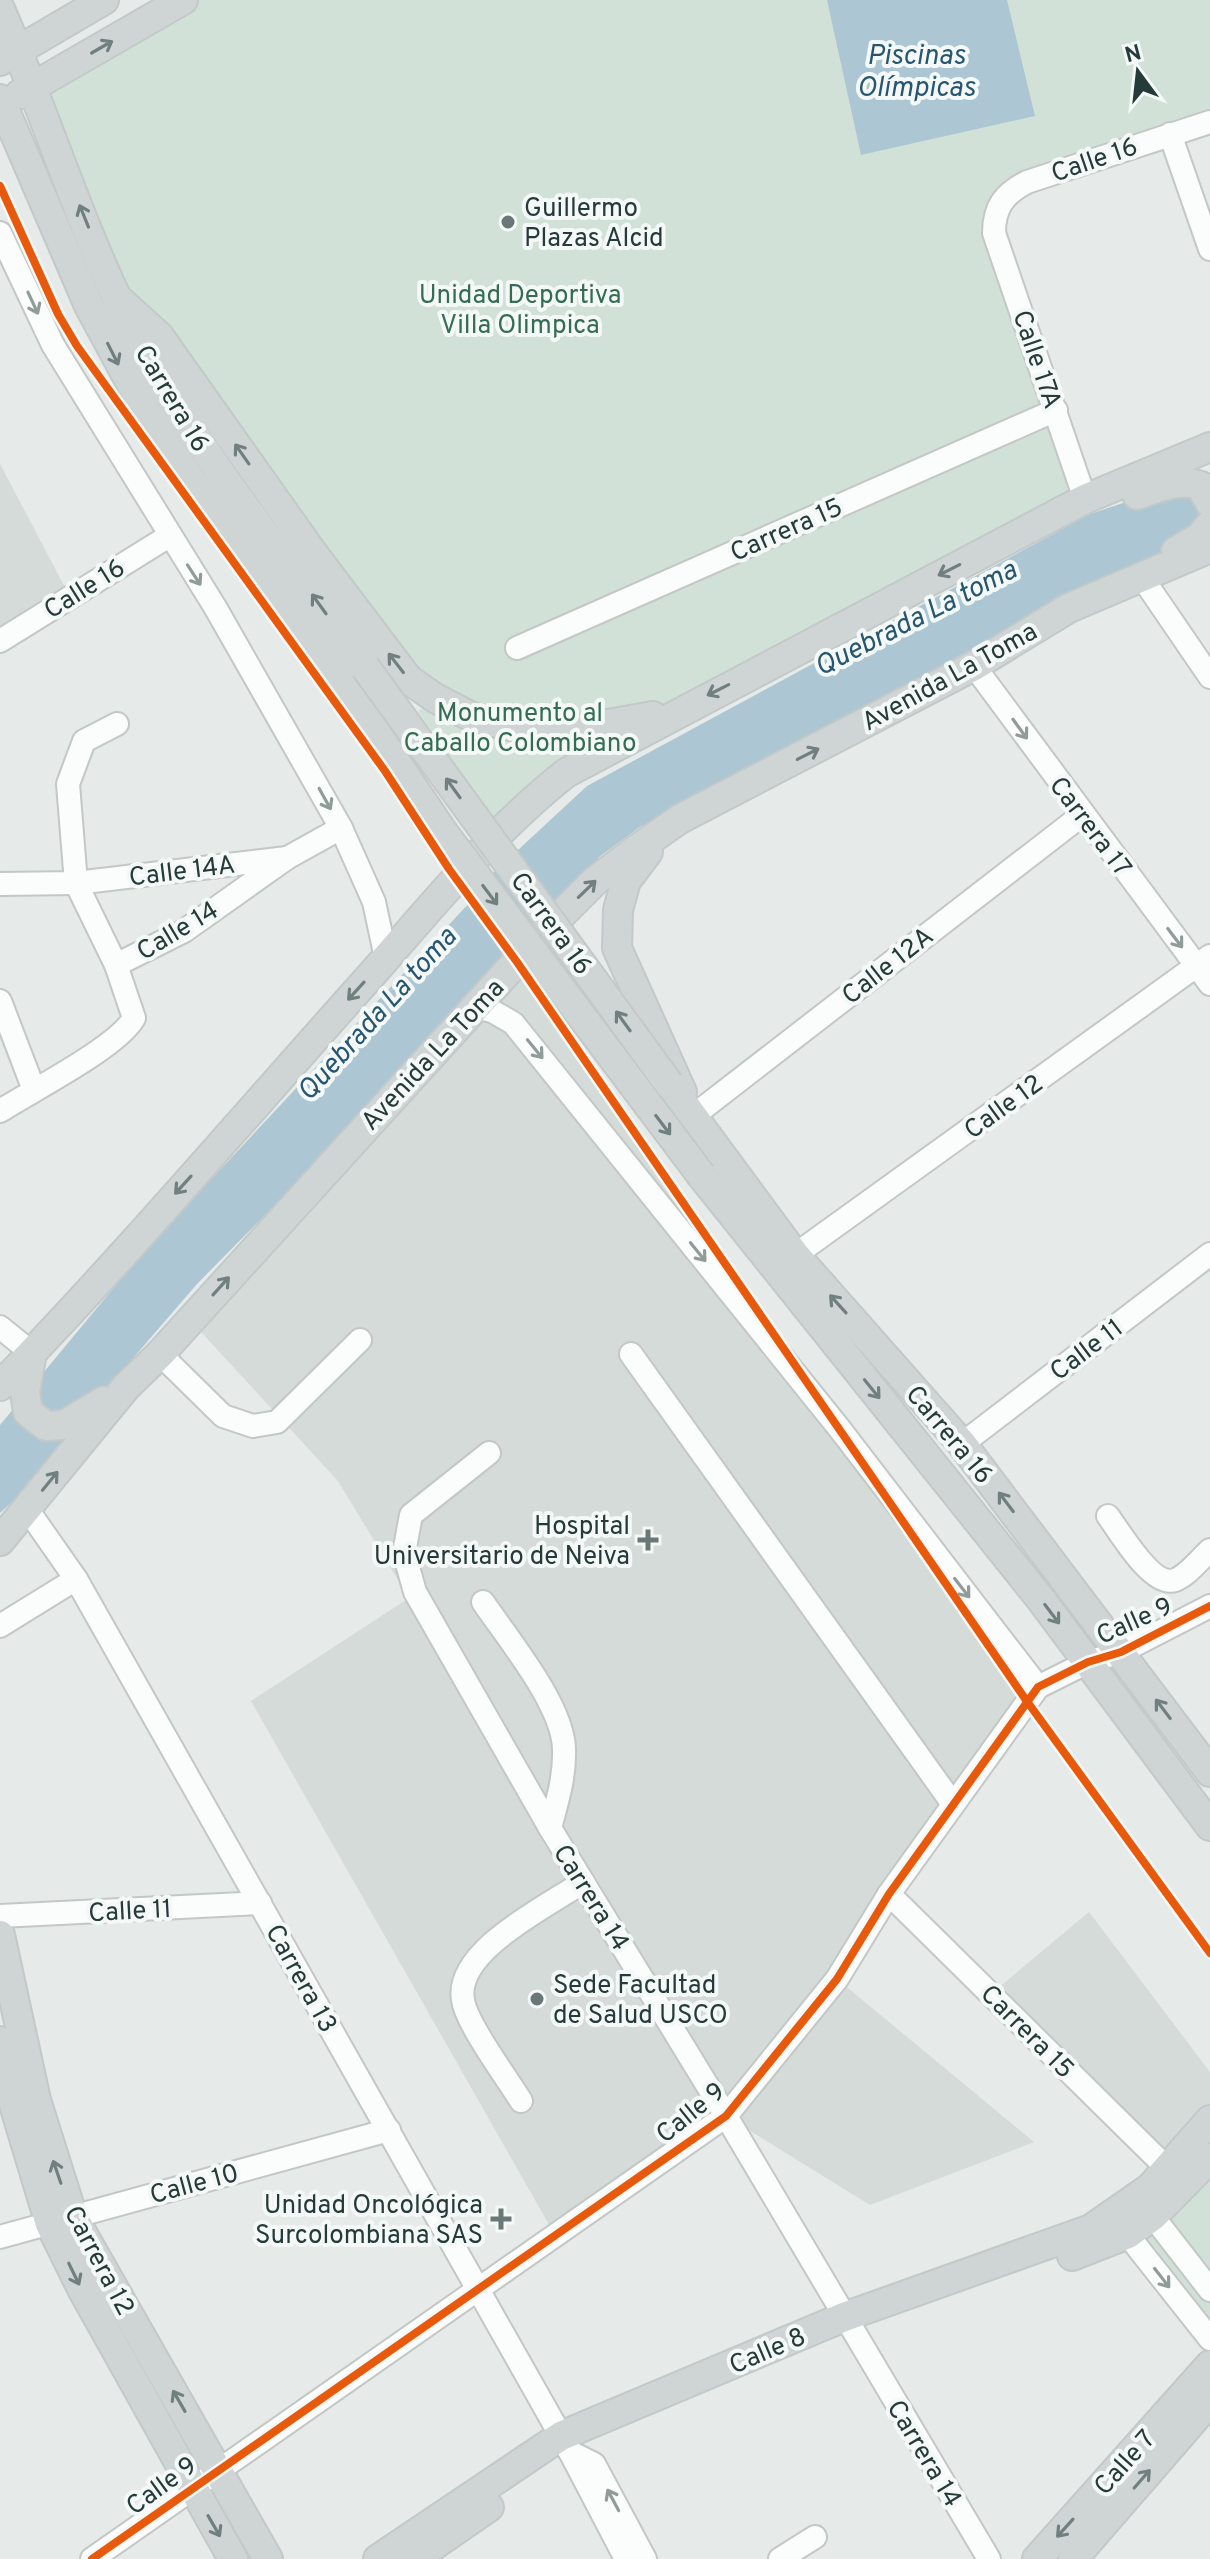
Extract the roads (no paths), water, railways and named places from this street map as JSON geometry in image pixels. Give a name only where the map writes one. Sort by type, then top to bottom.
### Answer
[{"type":"main road","points":[[9,55],[104,0]]},
{"type":"main road","points":[[1,102],[183,0]]},
{"type":"main road","name":"Carrera 16","points":[[0,9],[9,55],[34,85],[117,298],[157,374],[353,674],[443,832],[701,1175],[1088,1662],[1210,1826]]},
{"type":"main road","name":"Carrera 16","points":[[1,102],[89,306],[147,413],[188,476],[353,674],[692,1113],[795,1255],[962,1444],[1210,1772]]},
{"type":"main road","points":[[117,298],[159,336],[312,552],[408,679],[436,699],[472,717],[509,726],[580,729],[677,711]]},
{"type":"main road","points":[[0,1386],[517,811],[566,773],[677,711],[1044,524],[1085,499],[1210,447]]},
{"type":"main road","points":[[1044,524],[1184,481],[1201,486],[1209,499]]},
{"type":"main road","points":[[1069,608],[1200,537],[1210,525]]},
{"type":"main road","name":"Avenida La Toma","points":[[0,1541],[126,1387],[160,1354],[473,1007],[595,881],[680,819],[974,666],[1069,608],[1210,548]]},
{"type":"main road","points":[[680,819],[644,855],[626,881],[618,910],[617,948],[692,1113]]},
{"type":"main road","points":[[32,1353],[26,1402],[28,1412],[46,1426],[64,1425],[126,1387]]},
{"type":"main road","name":"Carrera 12","points":[[0,1935],[61,2220],[82,2289],[233,2559]]},
{"type":"main road","name":"Carrera 12","points":[[0,2041],[26,2150],[61,2220],[218,2469],[268,2559]]},
{"type":"main road","points":[[1146,2207],[1176,2177],[1210,2120]]},
{"type":"main road","points":[[1176,2177],[1210,2158]]},
{"type":"main road","name":"Calle 8","points":[[378,2559],[566,2444],[849,2326],[1121,2225],[1146,2207]]},
{"type":"main road","name":"Calle 7","points":[[1037,2559],[1210,2365]]},
{"type":"main road","name":"Calle 7","points":[[1073,2559],[1210,2401]]},
{"type":"main road","name":"Calle 8","points":[[414,2559],[566,2444]]},
{"type":"street","name":"Calle 16","points":[[994,218],[999,202],[1009,191],[1027,182],[1210,122]]},
{"type":"street","points":[[1170,134],[1210,249]]},
{"type":"street","name":"Calle 17A","points":[[994,218],[994,233],[1085,499]]},
{"type":"street","points":[[0,233],[53,345],[215,607],[341,828],[374,902],[386,958]]},
{"type":"street","name":"Carrera 15","points":[[517,648],[1056,410]]},
{"type":"street","name":"Calle 16","points":[[0,641],[169,536]]},
{"type":"street","points":[[1141,576],[1210,677]]},
{"type":"street","name":"Carrera 17","points":[[974,666],[1082,815],[1206,969]]},
{"type":"street","points":[[116,965],[76,883],[68,784],[84,741],[117,724]]},
{"type":"street","name":"Calle 12A","points":[[692,1113],[1082,815]]},
{"type":"street","name":"Calle 14","points":[[0,1111],[129,1028],[134,1018],[132,1003],[116,965],[184,931],[287,858],[341,828]]},
{"type":"street","name":"Calle 14A","points":[[0,884],[76,883],[287,858]]},
{"type":"street","name":"Calle 12","points":[[795,1255],[1206,969]]},
{"type":"street","points":[[0,1001],[34,1090]]},
{"type":"street","points":[[473,1007],[492,1011],[513,1023],[839,1428],[1038,1687]]},
{"type":"street","name":"Calle 11","points":[[962,1444],[1210,1254]]},
{"type":"street","points":[[0,1327],[32,1353]]},
{"type":"street","points":[[160,1354],[223,1416],[253,1426],[277,1422],[360,1340]]},
{"type":"street","points":[[631,1354],[953,1804]]},
{"type":"street","name":"Carrera 14","points":[[489,1453],[411,1515],[404,1553],[415,1592],[550,1828],[726,2116],[989,2559]]},
{"type":"street","name":"Carrera 13","points":[[27,1509],[76,1579],[566,2444],[626,2559]]},
{"type":"street","points":[[1108,1516],[1151,1573],[1163,1580],[1176,1580],[1210,1550]]},
{"type":"street","points":[[0,1626],[76,1579]]},
{"type":"street","points":[[483,1602],[546,1695],[564,1744],[564,1779],[550,1828]]},
{"type":"street","name":"Calle 9","points":[[92,2559],[726,2116],[837,1979],[889,1894],[1038,1687],[1088,1662],[1121,1652],[1210,1606]]},
{"type":"street","points":[[521,2101],[463,2001],[463,1979],[479,1952],[583,1882]]},
{"type":"street","name":"Carrera 15","points":[[889,1894],[1176,2177]]},
{"type":"street","name":"Calle 11","points":[[0,1916],[260,1903]]},
{"type":"street","name":"Calle 10","points":[[0,2237],[389,2130]]},
{"type":"street","points":[[1146,2207],[1210,2290]]},
{"type":"street","points":[[1121,2225],[1210,2339]]},
{"type":"street","name":"Carrera 13","points":[[566,2444],[594,2464],[645,2559]]},
{"type":"street","points":[[780,2559],[815,2537]]},
{"type":"water","name":"Piscinas Olímpicas","points":[[827,0],[1007,0],[1035,116],[861,155]]},
{"type":"water","name":"Quebrada La toma","points":[[1210,474],[1210,544],[1143,566],[970,650],[640,827],[599,857],[541,935],[197,1284],[84,1415],[31,1484],[0,1513],[0,1425],[145,1250],[472,900],[492,874],[587,786],[1090,514]]},
{"type":"place","name":"Guillermo Plazas Alcid","points":[[508,222]]},
{"type":"place","name":"Hospital Universitario de Neiva","points":[[648,1540]]},
{"type":"place","name":"Sede Facultad de Salud USCO","points":[[537,1999]]},
{"type":"place","name":"Unidad Oncológica Surcolombiana SAS","points":[[501,2219]]},
{"type":"park label","name":"Unidad Deportiva Villa Olimpica","points":[[520,309]]},
{"type":"park label","name":"Monumento al Caballo Colombiano","points":[[520,727]]}]
